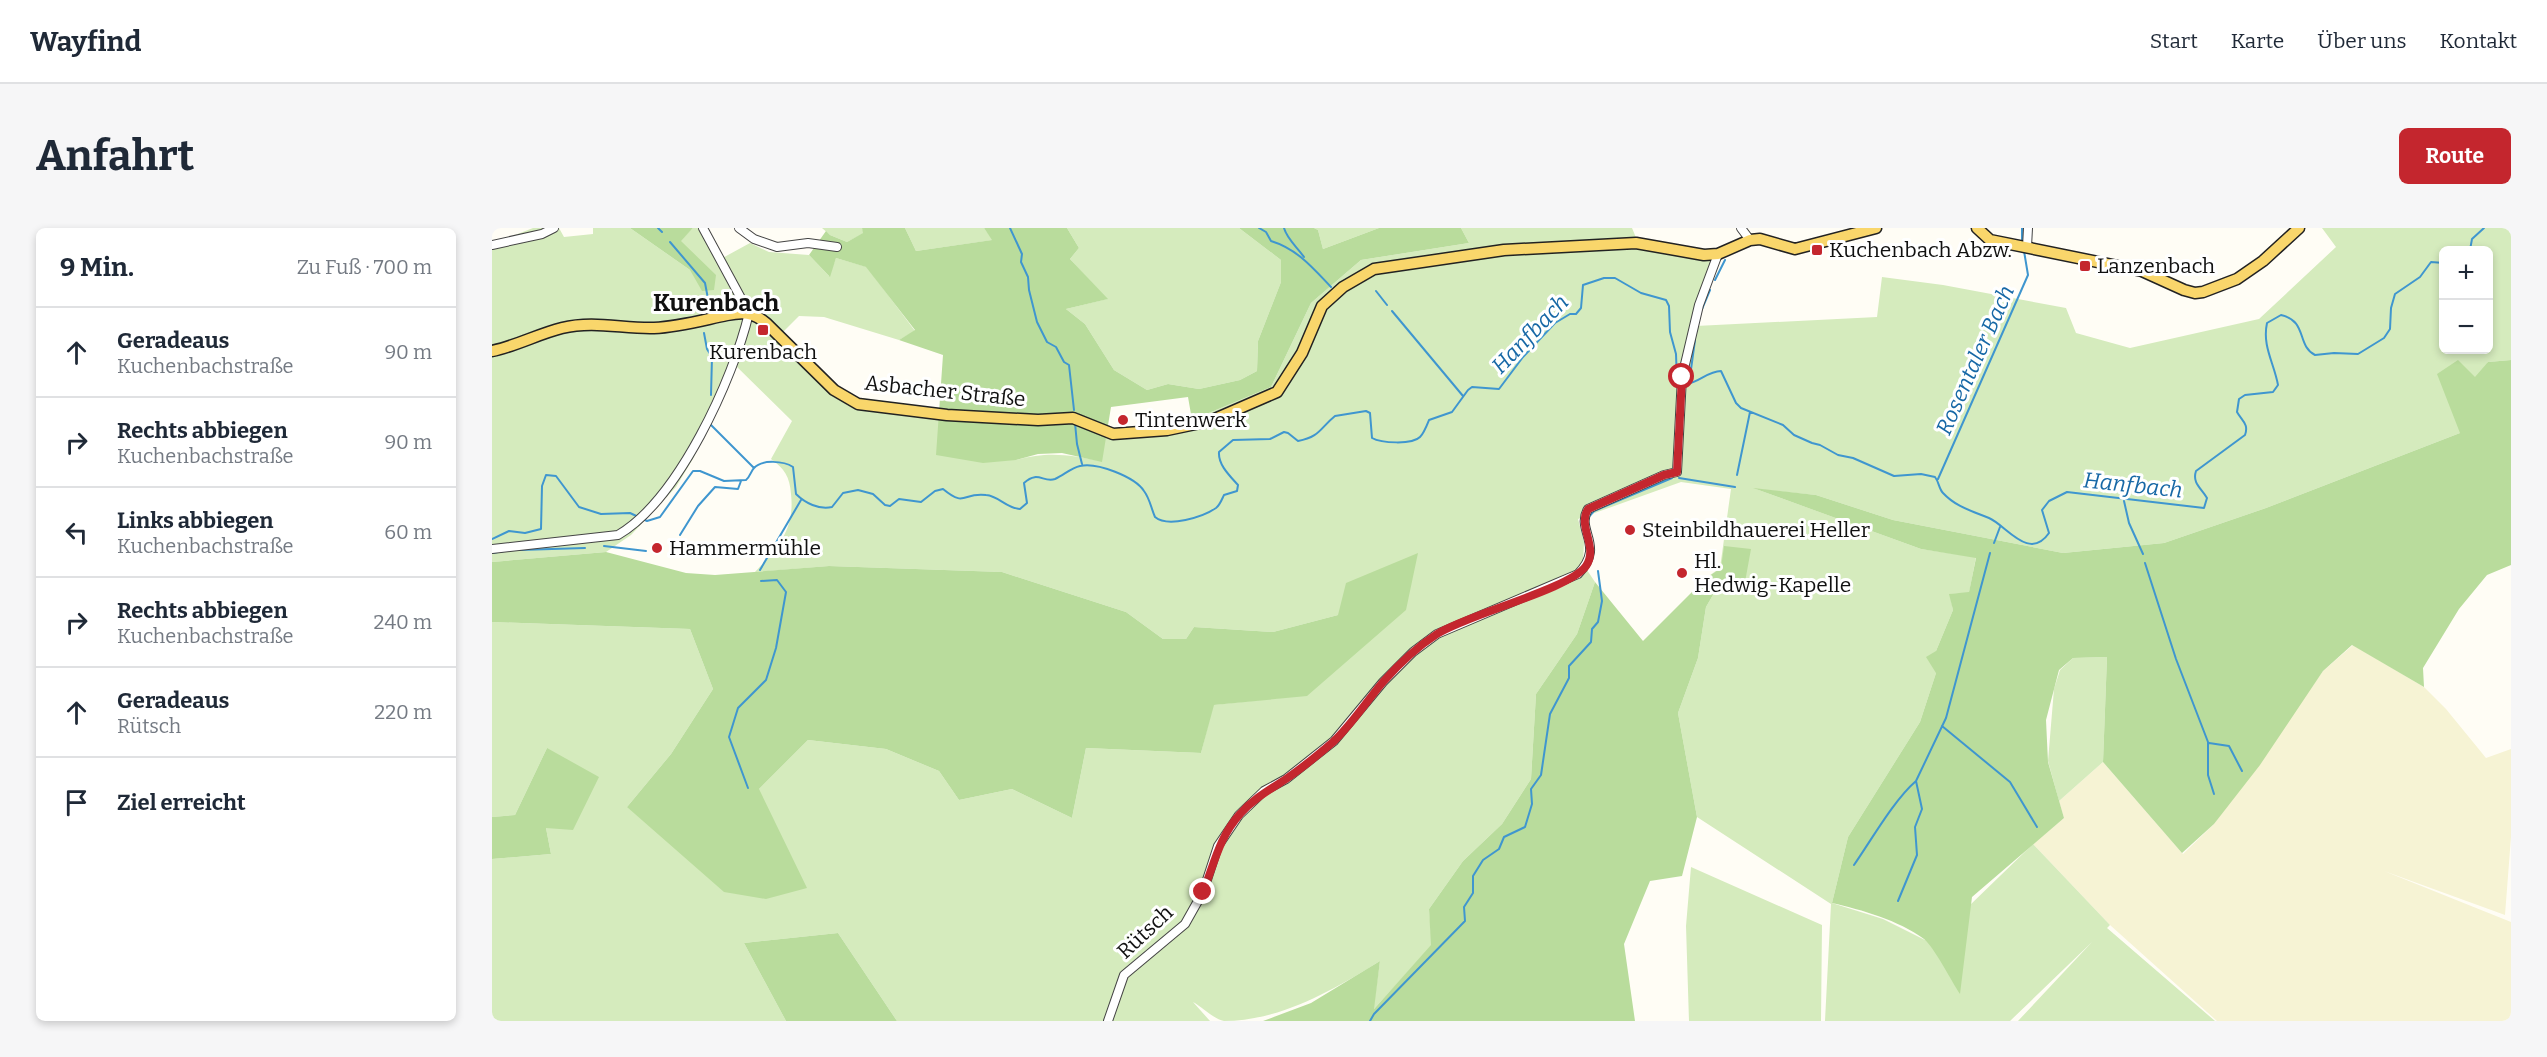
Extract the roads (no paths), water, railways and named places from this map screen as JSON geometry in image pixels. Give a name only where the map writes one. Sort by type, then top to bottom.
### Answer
[{"type":"main road","points":[[1718,254],[1750,240],[1760,239],[1785,248],[1806,248],[1876,228]]},
{"type":"main road","points":[[1977,228],[1990,240],[2142,271],[2184,290],[2203,292],[2236,279],[2251,270],[2295,229]]},
{"type":"main road","name":"Asbacher Straße","points":[[749,313],[766,323],[834,390],[858,404],[958,415],[1038,420],[1073,418],[1113,434],[1167,430],[1210,421],[1277,392],[1302,353],[1322,306],[1343,286],[1374,269],[1504,250],[1559,249],[1636,243],[1704,255],[1718,254]]},
{"type":"main road","points":[[492,351],[563,327],[603,323],[654,328],[696,323],[740,312],[749,313]]},
{"type":"street","points":[[493,244],[542,234],[554,228]]},
{"type":"street","points":[[492,549],[592,540],[618,535],[634,526],[667,489],[689,453],[732,365],[749,313],[703,228]]},
{"type":"street","points":[[739,228],[754,239],[777,247],[808,243],[837,247]]},
{"type":"street","points":[[1741,228],[1750,240]]},
{"type":"street","points":[[2027,247],[2028,228]]},
{"type":"street","name":"Rütsch","points":[[1108,1021],[1124,975],[1185,924],[1203,892],[1218,846],[1239,815],[1264,791],[1286,779],[1334,741],[1383,682],[1413,652],[1437,634],[1578,574],[1590,557],[1590,545],[1584,521],[1588,509],[1664,475],[1677,472],[1682,377],[1699,305],[1718,254]]},
{"type":"waterway","points":[[658,228],[662,232]]},
{"type":"waterway","points":[[1010,228],[1022,254],[1021,262],[1028,277],[1037,322],[1047,342],[1056,347],[1064,362],[1069,365],[1074,410]]},
{"type":"waterway","points":[[1259,228],[1266,232],[1271,241],[1289,249],[1304,260],[1331,287]]},
{"type":"waterway","points":[[1284,228],[1304,257]]},
{"type":"waterway","name":"Rosentaler Bach","points":[[2022,228],[2022,241]]},
{"type":"waterway","name":"Hanfbach","points":[[2471,246],[2472,239],[2484,228]]},
{"type":"waterway","points":[[670,242],[705,283],[709,304],[702,310]]},
{"type":"waterway","name":"Rosentaler Bach","points":[[1938,479],[2028,275],[2024,251]]},
{"type":"waterway","points":[[1715,280],[1725,260]]},
{"type":"waterway","name":"Hanfbach","points":[[1685,384],[1721,371],[1736,403],[1741,408],[1783,425],[1794,435],[1838,455],[1853,458],[1894,476],[1921,474],[1935,477],[1942,491],[1953,502],[1989,518],[2018,539],[2034,544],[2049,533],[2042,510],[2049,501],[2067,492],[2204,508],[2207,498],[2196,482],[2196,471],[2245,435],[2246,425],[2237,412],[2239,399],[2245,395],[2273,392],[2278,385],[2267,347],[2267,323],[2281,315],[2289,318],[2295,322],[2305,345],[2315,355],[2358,354],[2384,338],[2390,329],[2391,308],[2395,294],[2420,277],[2431,262],[2439,263]]},
{"type":"waterway","name":"Hanfbach","points":[[492,539],[509,531],[525,533],[541,529],[542,486],[546,475],[556,476],[579,507],[601,514],[630,513],[647,521],[660,517],[693,471],[700,471],[724,481],[746,480],[758,465],[773,462],[793,467],[796,494],[808,503],[822,508],[832,507],[843,493],[858,490],[873,494],[885,505],[890,506],[899,499],[921,502],[935,491],[943,489],[956,498],[991,496],[1011,507],[1020,509],[1027,503],[1024,483],[1029,479],[1037,477],[1051,480],[1080,466],[1096,466],[1124,476],[1139,486],[1148,497],[1155,517],[1168,522],[1186,520],[1216,508],[1224,495],[1237,491],[1238,485],[1225,470],[1219,457],[1219,452],[1233,440],[1270,439],[1284,432],[1298,441],[1315,434],[1335,416],[1366,411],[1370,413],[1372,438],[1396,442],[1416,440],[1423,433],[1429,420],[1452,412],[1472,387],[1499,389],[1523,357],[1555,323],[1570,314],[1576,314],[1581,308],[1583,285],[1604,278],[1615,278],[1641,293],[1666,300],[1669,306],[1670,332],[1676,354],[1677,382],[1679,383]]},
{"type":"waterway","points":[[1702,309],[1710,290]]},
{"type":"waterway","points":[[1376,291],[1387,305]]},
{"type":"waterway","points":[[1392,311],[1463,396]]},
{"type":"waterway","points":[[704,333],[707,349],[712,357],[711,395]]},
{"type":"waterway","points":[[1689,384],[1695,340]]},
{"type":"waterway","points":[[1737,475],[1750,412]]},
{"type":"waterway","points":[[1075,423],[1082,464]]},
{"type":"waterway","points":[[710,424],[754,468]]},
{"type":"waterway","points":[[1587,519],[1594,511],[1672,478]]},
{"type":"waterway","points":[[1679,478],[1735,487]]},
{"type":"waterway","points":[[680,535],[698,506],[715,487],[738,489],[741,481]]},
{"type":"waterway","points":[[760,570],[801,500]]},
{"type":"waterway","points":[[2124,501],[2129,523],[2143,554]]},
{"type":"waterway","points":[[1994,543],[2000,527]]},
{"type":"waterway","points":[[604,546],[646,551]]},
{"type":"waterway","points":[[519,550],[585,548]]},
{"type":"waterway","points":[[492,553],[504,551]]},
{"type":"waterway","points":[[1898,901],[1917,855],[1915,827],[1922,809],[1916,781],[1946,718],[1990,553]]},
{"type":"waterway","points":[[2145,563],[2176,659],[2208,742],[2208,775],[2214,794]]},
{"type":"waterway","points":[[1370,1021],[1374,1014],[1465,921],[1464,907],[1473,893],[1473,876],[1483,860],[1499,849],[1504,837],[1525,827],[1532,804],[1531,789],[1541,775],[1550,714],[1569,678],[1569,666],[1591,642],[1592,629],[1598,622],[1602,601],[1598,571]]},
{"type":"waterway","points":[[748,788],[729,737],[738,708],[766,680],[776,648],[786,592],[777,580],[761,581]]},
{"type":"waterway","points":[[1942,726],[2010,782],[2037,827]]},
{"type":"waterway","points":[[2209,743],[2229,746],[2242,771]]},
{"type":"waterway","points":[[1854,865],[1891,809],[1916,781]]},
{"type":"place","name":"Kuchenbach Abzw.","points":[[1817,250]]},
{"type":"place","name":"Lanzenbach","points":[[2085,266]]},
{"type":"place","name":"Kurenbach","points":[[763,330]]},
{"type":"place","name":"Tintenwerk","points":[[1123,420]]},
{"type":"place","name":"Steinbildhauerei Heller","points":[[1630,530]]},
{"type":"place","name":"Hammermühle","points":[[657,548]]},
{"type":"place","name":"Hl. Hedwig-Kapelle","points":[[1682,573]]},
{"type":"district","name":"Kurenbach","points":[[716,303]]}]
